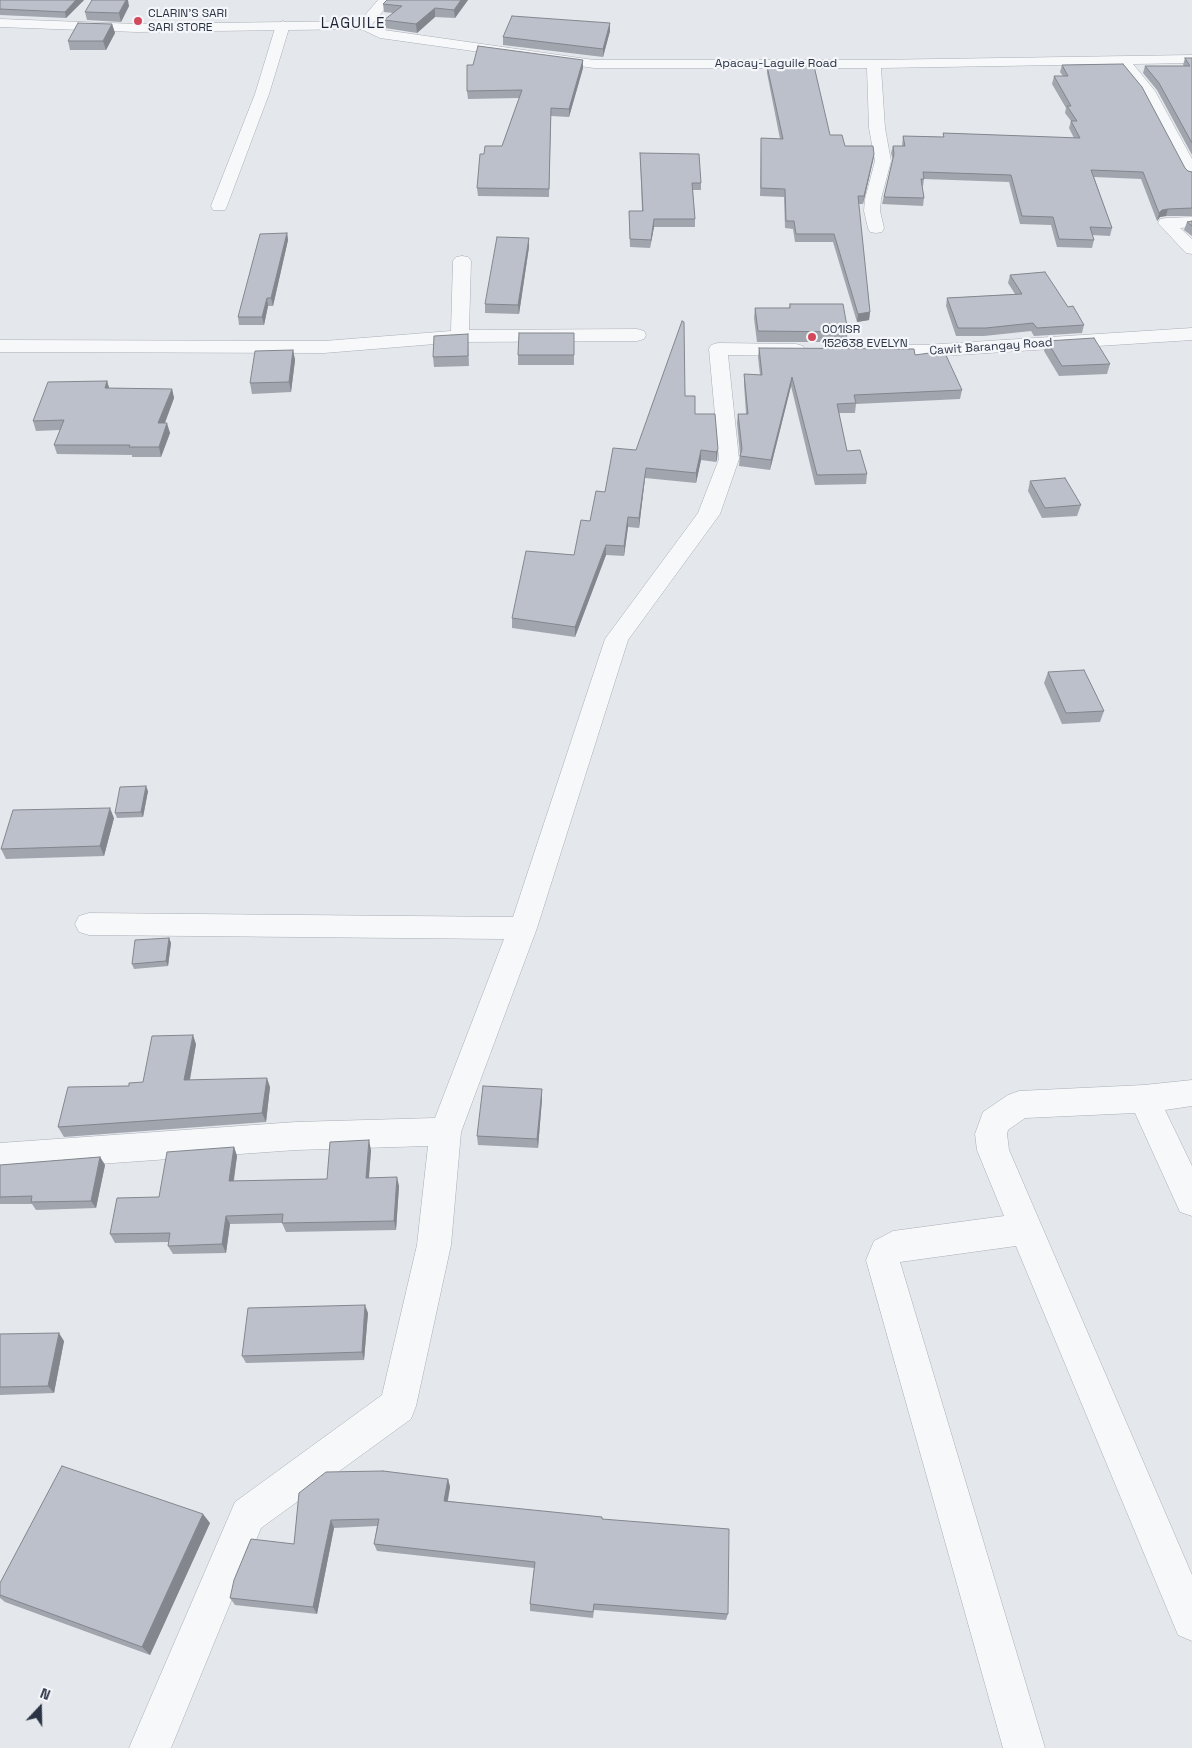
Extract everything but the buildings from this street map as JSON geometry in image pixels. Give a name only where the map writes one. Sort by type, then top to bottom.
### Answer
[{"type":"street","points":[[0,23],[137,28],[364,25],[385,0]]},
{"type":"street","points":[[219,206],[262,94],[283,25]]},
{"type":"street","name":"Apacay-Laguile Road","points":[[364,25],[380,34],[594,64],[874,64],[1192,59]]},
{"type":"street","points":[[1122,60],[1141,85],[1148,91],[1192,174]]},
{"type":"street","points":[[874,64],[877,128],[883,161],[872,199],[872,211],[876,228]]},
{"type":"street","points":[[1192,222],[1166,223],[1192,249]]},
{"type":"street","points":[[460,336],[462,261]]},
{"type":"street","name":"Cawit Barangay Road","points":[[856,350],[925,351],[1192,334]]},
{"type":"street","points":[[0,346],[324,347],[460,336],[637,335]]},
{"type":"street","points":[[150,1748],[248,1515],[398,1406],[434,1245],[445,1132],[523,928],[617,640],[709,514],[729,459],[718,349],[816,350]]},
{"type":"street","points":[[89,924],[523,928]]},
{"type":"street","points":[[1192,1093],[1144,1099],[1019,1104],[994,1122],[991,1134],[994,1150],[1026,1229],[1192,1621]]},
{"type":"street","points":[[1144,1099],[1192,1201]]},
{"type":"street","points":[[0,1157],[296,1136],[445,1132]]},
{"type":"street","points":[[1024,1748],[883,1260],[886,1252],[893,1246],[1026,1229]]},
{"type":"place","name":"CLARIN'S SARI SARI STORE","points":[[138,21]]},
{"type":"place","name":"001ISR 152638 EVELYN","points":[[812,337]]},
{"type":"district","name":"LAGUILE","points":[[353,24]]}]
